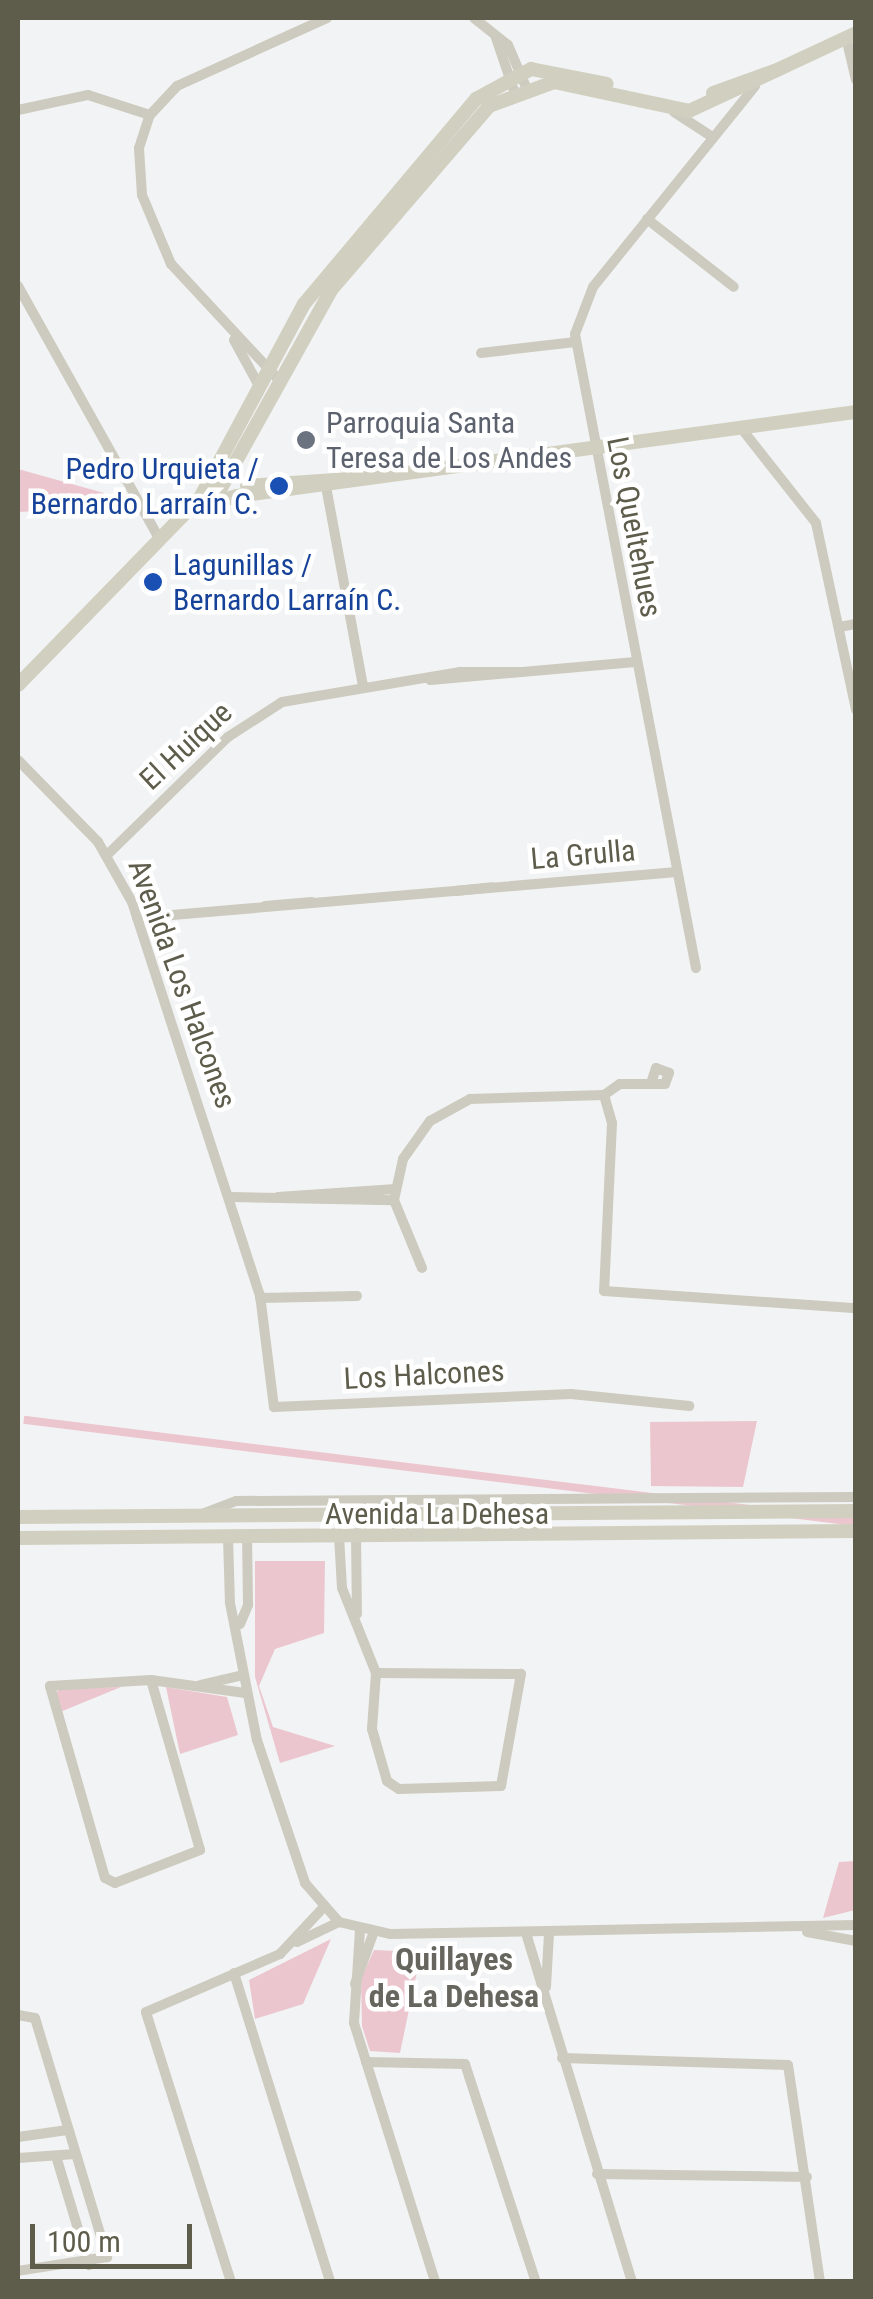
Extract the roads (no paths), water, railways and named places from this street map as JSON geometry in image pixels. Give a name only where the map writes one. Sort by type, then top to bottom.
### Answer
[{"type":"street","points":[[272,373],[233,339],[181,280],[149,218],[138,158],[150,115],[194,76],[327,18]]},
{"type":"street","points":[[474,18],[490,28],[518,81]]},
{"type":"street","points":[[18,685],[159,538],[221,488],[238,458],[272,373],[350,264],[480,113],[518,81],[573,71],[676,104],[777,70],[851,35],[856,80]]},
{"type":"street","points":[[673,112],[755,86],[777,70]]},
{"type":"street","points":[[518,81],[577,84],[673,112],[711,136]]},
{"type":"street","name":"Los Queltehues","points":[[696,968],[575,342],[587,296],[711,136],[755,86]]},
{"type":"street","points":[[18,110],[88,95],[150,115]]},
{"type":"street","points":[[647,219],[734,287]]},
{"type":"street","points":[[18,286],[159,538]]},
{"type":"street","points":[[233,339],[258,384]]},
{"type":"street","points":[[482,354],[575,342]]},
{"type":"street","points":[[196,505],[258,384],[272,373]]},
{"type":"street","points":[[196,505],[325,483],[856,412]]},
{"type":"street","points":[[741,428],[816,523],[856,710]]},
{"type":"street","points":[[238,458],[259,485]]},
{"type":"street","points":[[221,488],[325,483]]},
{"type":"street","points":[[325,483],[364,686]]},
{"type":"street","points":[[839,627],[856,624]]},
{"type":"street","name":"El Huique","points":[[107,855],[254,718],[312,692],[636,662]]},
{"type":"street","name":"Avenida Los Halcones","points":[[18,760],[107,855],[137,918],[232,1197]]},
{"type":"street","name":"La Grulla","points":[[137,918],[677,872]]},
{"type":"street","points":[[422,1268],[395,1194],[414,1138],[459,1102],[604,1094],[652,1080]]},
{"type":"street","points":[[604,1094],[612,1123],[611,1275],[618,1291],[650,1301],[740,1295],[856,1308]]},
{"type":"street","points":[[232,1197],[395,1194]]},
{"type":"street","name":"Los Halcones","points":[[232,1197],[260,1298],[267,1398],[285,1410],[377,1398],[571,1394],[689,1406]]},
{"type":"street","points":[[260,1298],[357,1296]]},
{"type":"street","points":[[779,1504],[856,1497]]},
{"type":"street","name":"Avenida La Dehesa","points":[[18,1517],[602,1505],[779,1504],[856,1511]]},
{"type":"street","name":"Avenida La Dehesa","points":[[18,1538],[856,1532]]},
{"type":"street","points":[[228,1536],[245,1694],[296,1859],[322,1909],[339,1922],[373,1934],[807,1932],[856,1926]]},
{"type":"street","points":[[240,1624],[248,1578],[248,1536]]},
{"type":"street","points":[[339,1536],[341,1574],[376,1673],[373,1738],[392,1787],[501,1786],[521,1674],[376,1673]]},
{"type":"street","points":[[356,1536],[357,1614]]},
{"type":"street","points":[[341,1574],[354,1574]]},
{"type":"street","points":[[230,1580],[248,1578]]},
{"type":"street","points":[[199,1685],[243,1675]]},
{"type":"street","points":[[151,1680],[201,1846],[187,1860],[115,1883],[105,1878],[48,1691],[57,1681],[151,1680],[245,1694]]},
{"type":"street","points":[[291,1944],[322,1909]]},
{"type":"street","points":[[231,2282],[146,2012],[339,1922]]},
{"type":"street","points":[[360,1930],[350,1999],[435,2282]]},
{"type":"street","points":[[807,1932],[856,1942]]},
{"type":"street","points":[[526,1933],[632,2282]]},
{"type":"street","points":[[546,1998],[549,1933]]},
{"type":"street","points":[[350,1999],[373,1934]]},
{"type":"street","points":[[234,1973],[330,2282]]},
{"type":"street","points":[[18,2015],[34,2018],[107,2254],[89,2265],[18,2271]]},
{"type":"street","points":[[562,2058],[784,2063],[794,2074],[820,2282]]},
{"type":"street","points":[[366,2062],[466,2064],[536,2282]]},
{"type":"street","points":[[18,2137],[68,2130]]},
{"type":"street","points":[[18,2158],[75,2154]]},
{"type":"street","points":[[56,2156],[89,2265]]},
{"type":"street","points":[[597,2174],[808,2177]]},
{"type":"place","name":"Parroquia Santa Teresa de Los Andes","points":[[306,440]]},
{"type":"place","name":"Pedro Urquieta / Bernardo Larraín C.","points":[[279,486]]},
{"type":"place","name":"Lagunillas / Bernardo Larraín C.","points":[[153,582]]},
{"type":"district","name":"Quillayes de La Dehesa","points":[[454,1978]]}]
